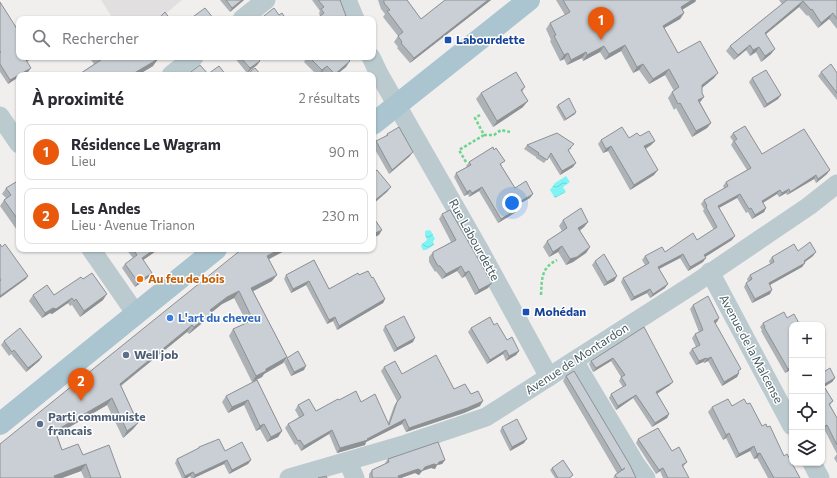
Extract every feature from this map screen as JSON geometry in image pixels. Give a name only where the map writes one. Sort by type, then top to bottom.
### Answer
[{"type":"main road","points":[[376,122],[529,0]]},
{"type":"main road","points":[[0,424],[212,252]]},
{"type":"street","points":[[246,16],[266,0]]},
{"type":"street","points":[[347,0],[354,16]]},
{"type":"street","points":[[175,72],[190,60]]},
{"type":"street","name":"Rue Labourdette","points":[[372,60],[480,249],[549,377]]},
{"type":"street","points":[[0,116],[16,140]]},
{"type":"street","name":"Avenue de Montardon","points":[[289,478],[352,470],[406,444],[486,417],[710,272],[809,206],[837,184]]},
{"type":"street","points":[[93,252],[136,314]]},
{"type":"street","name":"Avenue de la Malcense","points":[[710,272],[789,420]]},
{"type":"street","points":[[574,361],[635,463],[646,478]]},
{"type":"street","points":[[814,466],[820,478]]},
{"type":"path","points":[[480,115],[475,118],[484,135]]},
{"type":"path","points":[[466,162],[459,150],[484,135],[494,135],[502,130],[510,132]]},
{"type":"path","points":[[541,294],[542,275],[550,264],[557,260]]},
{"type":"shaded area","points":[[101,0],[182,0],[163,16],[111,16]]},
{"type":"water","points":[[566,176],[570,182],[563,187],[566,192],[555,198],[550,190],[555,183]]},
{"type":"water","points":[[429,230],[435,239],[433,241],[434,245],[426,250],[423,250],[421,246],[427,240],[425,231]]},
{"type":"building","points":[[226,0],[242,0],[232,8]]},
{"type":"building","points":[[318,0],[340,0],[346,16],[320,16],[324,13],[321,9],[324,7]]},
{"type":"building","points":[[384,0],[407,0],[421,19],[445,0],[488,0],[414,58],[401,43],[402,42],[398,36],[403,32],[387,11],[390,10],[384,3]]},
{"type":"building","points":[[563,0],[692,0],[681,7],[684,13],[663,26],[678,53],[700,41],[718,73],[702,85],[702,93],[704,97],[698,100],[711,123],[696,131],[672,92],[679,87],[669,69],[653,79],[643,64],[637,67],[625,45],[609,54],[604,46],[587,55],[586,52],[571,60],[568,53],[564,55],[554,36],[556,35],[550,23],[570,12]]},
{"type":"building","points":[[787,0],[837,0],[837,19],[833,13],[821,23],[812,9],[811,10],[803,1],[765,33],[775,49],[765,56],[759,47],[753,50],[750,45],[738,55],[730,46]]},
{"type":"building","points":[[0,2],[16,27],[16,60],[26,60],[31,68],[24,72],[16,72],[16,77],[10,80],[0,64]]},
{"type":"building","points":[[205,8],[212,16],[194,16]]},
{"type":"building","points":[[274,8],[279,15],[282,13],[284,16],[264,16]]},
{"type":"building","points":[[165,12],[168,16],[161,16]]},
{"type":"building","points":[[101,60],[156,60],[136,72],[83,72]]},
{"type":"building","points":[[243,60],[259,60],[260,61],[250,68]]},
{"type":"building","points":[[312,60],[350,61],[337,72],[333,72],[327,66],[322,70]]},
{"type":"building","points":[[831,64],[837,73],[837,93],[821,72]]},
{"type":"building","points":[[200,65],[206,72],[191,72]]},
{"type":"building","points":[[219,66],[224,72],[211,72]]},
{"type":"building","points":[[255,68],[258,72],[250,72]]},
{"type":"building","points":[[766,70],[781,95],[767,104],[752,78]]},
{"type":"building","points":[[516,72],[525,87],[521,90],[528,101],[497,121],[481,93]]},
{"type":"building","points":[[569,98],[576,112],[566,119],[558,105]]},
{"type":"building","points":[[745,126],[762,154],[804,129],[830,170],[818,179],[816,175],[790,192],[789,189],[782,193],[780,190],[762,201],[766,208],[755,215],[751,208],[749,209],[740,194],[718,206],[735,236],[704,255],[706,258],[690,267],[683,254],[658,267],[668,284],[653,294],[650,289],[634,297],[623,278],[649,263],[645,256],[662,247],[665,252],[693,233],[697,240],[717,227],[706,207],[707,206],[704,200],[728,186],[726,182],[751,168],[734,141],[737,139],[733,133]]},
{"type":"building","points":[[399,127],[413,152],[392,170],[376,141]]},
{"type":"building","points":[[622,127],[629,138],[637,133],[640,136],[649,131],[655,141],[644,146],[658,170],[634,185],[611,146],[606,149],[601,140]]},
{"type":"building","points":[[557,133],[574,144],[568,150],[576,163],[562,171],[551,153],[547,160],[527,145]]},
{"type":"building","points":[[493,147],[494,150],[496,148],[505,161],[500,164],[515,188],[526,181],[533,194],[516,204],[519,208],[501,219],[482,187],[472,193],[470,190],[467,192],[456,173],[471,165],[469,162]]},
{"type":"building","points":[[377,170],[391,187],[376,200]]},
{"type":"building","points":[[16,182],[16,217],[4,200],[11,195],[6,188]]},
{"type":"building","points":[[581,208],[588,222],[578,228],[590,247],[577,257],[570,259],[562,246],[553,252],[547,241],[567,228],[563,220]]},
{"type":"building","points":[[450,210],[492,283],[479,290],[469,271],[465,273],[461,266],[446,274],[440,266],[438,266],[433,257],[433,252],[456,240],[442,214]]},
{"type":"building","points":[[376,221],[382,230],[376,233]]},
{"type":"building","points":[[810,242],[816,252],[804,261],[805,263],[769,283],[772,290],[755,299],[746,283],[752,279],[750,275],[774,262],[772,257],[794,244],[798,251]]},
{"type":"building","points":[[0,244],[2,247],[5,244],[28,276],[0,296],[1,280]]},
{"type":"building","points":[[135,252],[151,252],[142,258],[152,273],[138,282],[125,264],[137,255]]},
{"type":"building","points":[[238,252],[274,252],[267,256],[277,275],[251,288],[287,357],[256,376],[233,329],[253,320],[239,291],[227,297],[210,310],[212,312],[194,327],[192,325],[120,384],[138,423],[127,431],[112,398],[55,431],[62,450],[78,444],[83,455],[109,445],[121,478],[91,478],[86,464],[54,476],[55,478],[0,478],[0,444]]},
{"type":"building","points":[[604,254],[617,276],[607,282],[595,261]]},
{"type":"building","points":[[314,260],[329,289],[358,273],[359,275],[368,271],[385,299],[339,326],[335,317],[329,320],[309,281],[293,289],[286,275]]},
{"type":"building","points":[[92,273],[107,294],[84,311],[76,299],[74,301],[72,298],[56,309],[53,308],[45,313],[33,295],[47,285],[54,295],[81,277],[83,279]]},
{"type":"building","points":[[708,296],[719,318],[714,321],[741,369],[738,371],[739,373],[724,382],[711,357],[699,361],[692,349],[700,345],[695,334],[703,330],[693,305]]},
{"type":"building","points":[[784,312],[787,318],[794,314],[798,322],[789,322],[788,369],[764,327],[763,323]]},
{"type":"building","points":[[404,316],[415,338],[397,348],[385,326]]},
{"type":"building","points":[[490,317],[494,325],[497,323],[507,340],[512,337],[519,351],[509,356],[506,350],[490,360],[471,328]]},
{"type":"building","points":[[644,327],[673,382],[656,392],[669,414],[655,423],[636,395],[618,406],[611,394],[626,385],[621,377],[625,375],[613,358],[596,368],[591,361]]},
{"type":"building","points":[[20,328],[42,357],[28,368],[14,350],[12,352],[4,341]]},
{"type":"building","points":[[298,351],[306,366],[294,372],[287,358]]},
{"type":"building","points":[[436,355],[454,389],[465,384],[471,394],[478,391],[483,401],[409,428],[405,419],[367,439],[368,440],[340,448],[332,430],[304,446],[300,440],[298,441],[288,424],[304,415],[298,405],[309,399],[316,411],[356,391],[361,402],[375,394],[389,425],[397,402],[401,397],[384,367],[395,361],[402,374]]},
{"type":"building","points":[[830,368],[835,378],[825,384],[825,371]]},
{"type":"building","points":[[574,371],[630,465],[636,478],[617,478],[615,475],[625,468],[622,470],[566,376]]},
{"type":"building","points":[[257,380],[282,431],[271,437],[264,424],[260,426],[248,400],[232,407],[226,396]]},
{"type":"building","points":[[825,388],[833,401],[829,404],[837,418],[837,445],[827,425],[825,426]]},
{"type":"building","points":[[728,399],[732,406],[744,399],[747,404],[750,403],[762,426],[766,424],[767,427],[770,426],[784,456],[787,454],[789,458],[789,466],[794,466],[800,478],[774,478],[760,453],[757,454],[754,446],[739,454],[729,433],[726,435],[712,407]]},
{"type":"building","points":[[517,419],[527,439],[512,447],[502,427]]},
{"type":"building","points":[[658,428],[672,451],[679,447],[687,462],[682,465],[689,478],[668,478],[663,468],[659,470],[638,439]]},
{"type":"building","points":[[219,439],[225,451],[242,442],[251,460],[232,470],[227,460],[195,475],[193,472],[185,476],[177,459],[199,447]]},
{"type":"building","points":[[438,442],[445,460],[439,462],[437,465],[434,464],[425,467],[422,471],[418,469],[398,476],[399,478],[373,478],[372,470],[389,462],[388,459]]},
{"type":"building","points":[[563,460],[573,475],[569,478],[558,478],[552,468]]},
{"type":"place","name":"Labourdette","points":[[448,40]]},
{"type":"place","name":"Résidence Le Wagram","points":[[601,40]]},
{"type":"place","name":"Au feu de bois","points":[[140,279]]},
{"type":"place","name":"Mohédan","points":[[526,312]]},
{"type":"place","name":"L'art du cheveu","points":[[170,318]]},
{"type":"place","name":"Well job","points":[[126,355]]},
{"type":"place","name":"Les Andes","points":[[81,401]]},
{"type":"place","name":"Parti communiste francais","points":[[40,424]]}]
